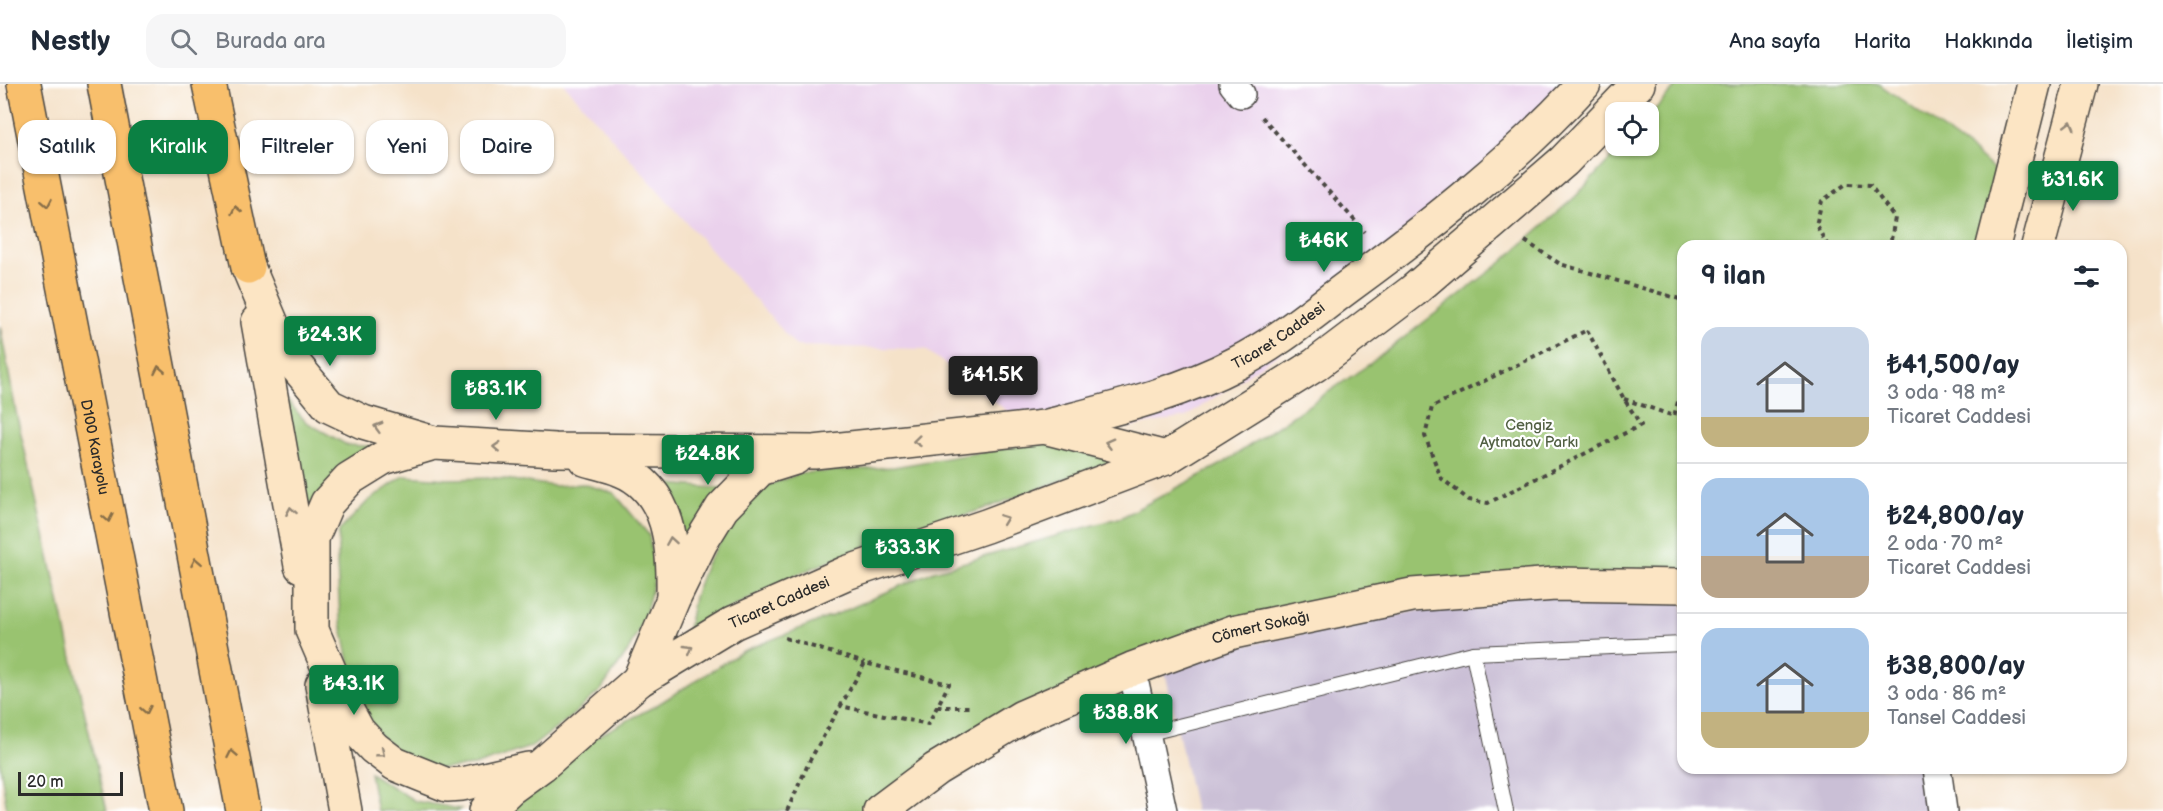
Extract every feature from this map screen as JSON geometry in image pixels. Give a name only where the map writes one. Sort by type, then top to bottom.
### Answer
[{"type":"highway","name":"D100 Karayolu","points":[[24,84],[166,811]]},
{"type":"highway","points":[[104,84],[243,811]]},
{"type":"highway","points":[[209,84],[248,267]]},
{"type":"street","name":"Ticaret Caddesi","points":[[248,267],[283,350],[328,406],[363,422],[434,443],[555,450],[814,452],[1044,427],[1188,386],[1239,363],[1296,325],[1467,196],[1551,119],[1584,84]]},
{"type":"street","name":"Ticaret Caddesi","points":[[486,811],[639,680],[733,622],[846,573],[986,526],[1166,458],[1315,365],[1413,291],[1494,222],[1564,161],[1638,84]]},
{"type":"street","points":[[1995,240],[2034,84]]},
{"type":"street","points":[[2039,240],[2081,84]]},
{"type":"street","points":[[248,267],[345,811]]},
{"type":"street","name":"Ticaret Caddesi","points":[[1044,427],[1166,458]]},
{"type":"street","points":[[434,443],[382,458],[349,479],[327,503],[312,538],[312,630],[346,709],[358,731],[374,748],[395,764],[447,785],[492,778],[542,765]]},
{"type":"street","name":"Ticaret Caddesi","points":[[555,450],[623,470],[647,486],[662,509],[670,534],[674,563],[673,599]]},
{"type":"street","name":"Ticaret Caddesi","points":[[639,680],[673,599],[701,542],[722,508],[760,469],[814,452]]},
{"type":"street","name":"Cömert Sokağı","points":[[880,811],[936,769],[1022,717],[1132,669],[1233,632],[1412,595],[1556,584],[1677,586]]},
{"type":"street","points":[[1132,669],[1163,811]]},
{"type":"street","points":[[1938,774],[1942,811]]},
{"type":"lane","points":[[1146,734],[1473,653],[1677,644]]},
{"type":"lane","points":[[1473,653],[1506,811]]},
{"type":"path","points":[[1237,89],[1387,258]]},
{"type":"path","points":[[1825,240],[1816,225],[1822,201],[1846,184],[1870,185],[1895,218],[1891,240]]},
{"type":"path","points":[[1494,222],[1560,264],[1677,298]]},
{"type":"path","points":[[1624,399],[1641,425],[1488,503],[1469,500],[1441,478],[1425,436],[1432,407],[1587,330],[1624,399],[1674,416],[1677,405]]},
{"type":"path","points":[[733,622],[865,663],[949,684],[928,724],[840,706]]},
{"type":"path","points":[[787,811],[810,760],[865,663]]},
{"type":"shaded area","points":[[564,84],[1591,84],[1401,269],[1186,417],[1047,441],[925,349],[796,346]]},
{"type":"shaded area","points":[[1550,584],[1677,588],[1677,774],[1936,774],[1941,811],[1195,811],[1163,662]]},
{"type":"green space","name":"Cengiz Aytmatov Parkı","points":[[1678,84],[1879,84],[1974,152],[2009,184],[1995,240],[1677,240],[1677,586],[1412,595],[1132,669],[880,811],[495,811],[542,765],[657,705],[743,651],[842,612],[934,571],[1122,517],[1222,464],[1371,363],[1502,262],[1576,196],[1613,156],[1659,156],[1659,105]]},
{"type":"green space","points":[[0,326],[16,412],[107,811],[7,811],[0,765]]},
{"type":"green space","points":[[278,390],[306,422],[347,445],[381,447],[303,526]]},
{"type":"green space","points":[[1047,441],[1125,456],[990,507],[866,546],[796,575],[688,630],[694,597],[706,564],[743,505],[768,485],[802,473],[894,467]]},
{"type":"green space","points":[[404,476],[448,479],[497,478],[555,486],[583,484],[614,493],[649,535],[655,576],[644,620],[628,651],[601,690],[533,746],[474,766],[437,769],[402,756],[375,731],[352,676],[340,617],[337,565],[339,531],[368,501]]},
{"type":"green space","points":[[658,483],[723,489],[685,547]]},
{"type":"green space","points":[[370,773],[415,801],[461,809],[459,811],[377,811]]}]
